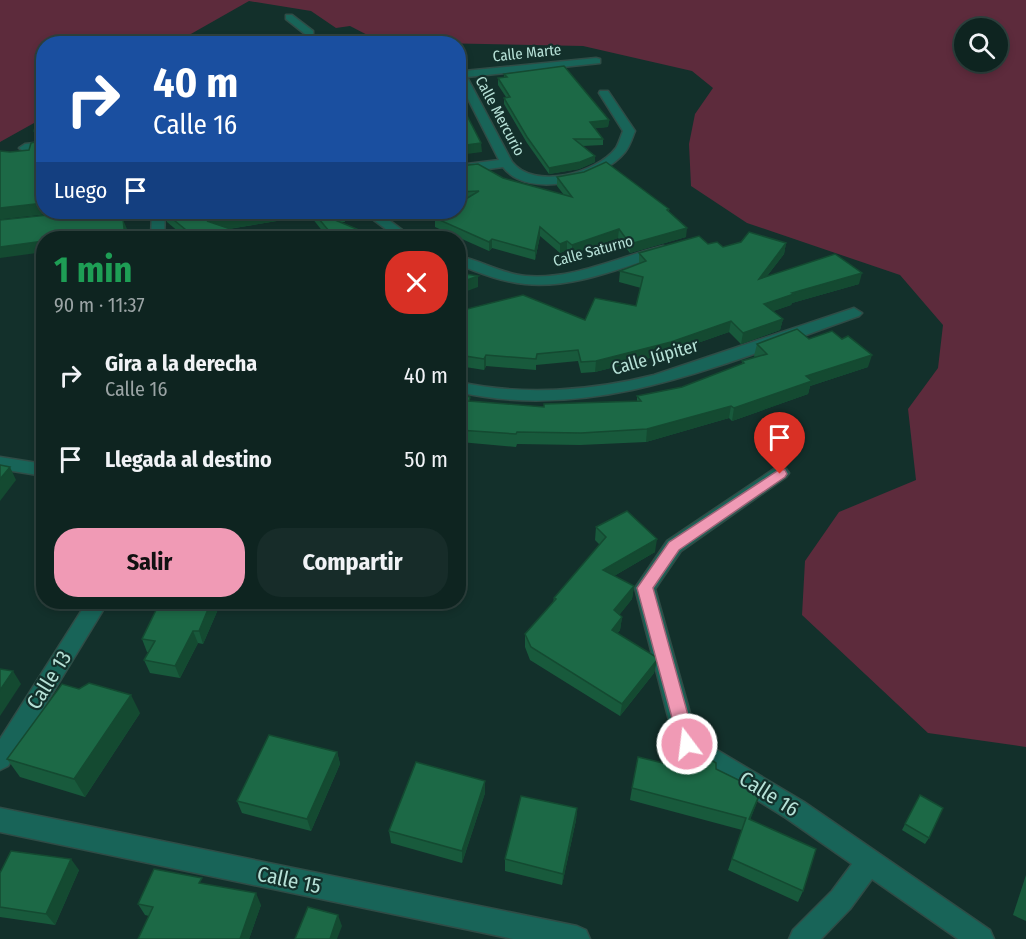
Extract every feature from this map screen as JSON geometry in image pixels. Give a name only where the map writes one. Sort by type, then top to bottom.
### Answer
[{"type":"street","points":[[289,17],[310,33],[309,36]]},
{"type":"street","name":"Calle Marte","points":[[466,72],[596,61]]},
{"type":"street","name":"Calle Mercurio","points":[[466,84],[506,163],[517,176],[538,182],[557,181],[606,164],[621,150],[628,131],[604,93]]},
{"type":"street","points":[[25,148],[36,147]]},
{"type":"street","points":[[466,168],[506,163]]},
{"type":"street","points":[[379,219],[396,231]]},
{"type":"street","name":"Calle Saturno","points":[[466,263],[509,278],[535,281],[559,279],[680,245]]},
{"type":"street","name":"Calle Júpiter","points":[[466,389],[481,392],[572,395],[624,388],[659,379],[855,313]]},
{"type":"street","points":[[0,463],[36,469]]},
{"type":"street","name":"Calle 16","points":[[780,474],[674,546],[645,588],[687,744],[795,810],[981,939]]},
{"type":"street","name":"Calle 13","points":[[0,759],[94,609]]},
{"type":"street","name":"Calle 15","points":[[0,820],[577,939]]},
{"type":"street","points":[[802,939],[841,900],[870,861]]},
{"type":"shaded area","points":[[0,0],[1026,0],[1026,747],[928,733],[802,615],[805,561],[839,512],[916,480],[908,409],[938,368],[943,325],[900,275],[747,223],[691,186],[689,144],[695,114],[713,88],[692,71],[583,46],[466,44],[466,36],[369,36],[350,26],[336,28],[311,11],[249,1],[187,36],[36,36],[36,122],[0,142]]},
{"type":"building","points":[[564,66],[609,120],[590,122],[603,139],[574,139],[595,156],[580,162],[549,168],[504,98],[510,97],[498,78],[507,77],[504,74]]},
{"type":"building","points":[[466,114],[481,143],[466,145]]},
{"type":"building","points":[[36,142],[36,204],[0,208],[0,151],[29,150],[31,143]]},
{"type":"building","points":[[606,162],[669,209],[667,210],[687,228],[630,244],[619,229],[572,245],[567,241],[560,244],[540,227],[535,251],[492,239],[489,242],[437,219],[466,219],[466,199],[479,191],[466,192],[466,165],[478,164],[503,178],[572,197],[557,177],[584,172]]},
{"type":"building","points":[[36,216],[36,219],[123,219],[124,231],[36,231],[36,242],[0,247],[0,220]]},
{"type":"building","points":[[173,219],[221,219],[207,221],[236,231],[187,231]]},
{"type":"building","points":[[319,219],[333,219],[361,231],[329,231]]},
{"type":"building","points":[[749,232],[786,243],[759,279],[835,254],[862,273],[792,293],[794,294],[764,304],[783,319],[743,333],[731,321],[671,342],[596,361],[581,362],[578,350],[537,354],[536,359],[486,355],[484,359],[466,356],[466,309],[523,295],[585,320],[595,298],[636,306],[643,277],[620,271],[646,261],[639,253],[699,236],[708,244],[717,242],[723,247],[741,242]]},
{"type":"building","points":[[466,274],[478,276],[466,280]]},
{"type":"building","points":[[797,329],[809,339],[832,331],[842,339],[848,336],[872,355],[806,376],[812,381],[734,408],[731,406],[647,429],[581,433],[517,432],[516,434],[466,430],[466,396],[470,397],[469,401],[544,407],[544,404],[641,401],[637,396],[682,387],[744,363],[742,361],[767,354],[757,344]]},
{"type":"building","points":[[0,465],[10,467],[0,479]]},
{"type":"building","points":[[627,511],[657,539],[603,570],[634,586],[614,610],[622,617],[612,630],[656,657],[657,660],[622,704],[531,647],[525,634],[606,537],[596,527]]},
{"type":"building","points":[[157,609],[208,609],[199,631],[193,631],[175,666],[144,660],[155,641],[142,639]]},
{"type":"building","points":[[0,669],[13,671],[0,690]]},
{"type":"building","points":[[89,683],[131,695],[74,779],[7,759],[62,684],[79,689]]},
{"type":"building","points":[[269,735],[337,752],[307,819],[237,801]]},
{"type":"building","points":[[674,748],[705,756],[716,763],[716,769],[761,791],[749,819],[816,849],[803,891],[732,859],[746,818],[632,788],[638,757],[671,765]]},
{"type":"building","points":[[416,762],[485,781],[462,851],[389,831]]},
{"type":"building","points":[[920,795],[943,808],[929,838],[905,824]]},
{"type":"building","points":[[521,796],[577,808],[563,874],[505,859]]},
{"type":"building","points":[[11,851],[71,859],[46,914],[0,907],[0,873]]},
{"type":"building","points":[[154,869],[202,878],[199,883],[256,893],[240,939],[138,939],[153,907],[138,904]]},
{"type":"building","points":[[308,907],[338,915],[330,939],[295,939]]},
{"type":"route","points":[[687,744],[645,588],[674,546],[780,474]]}]
